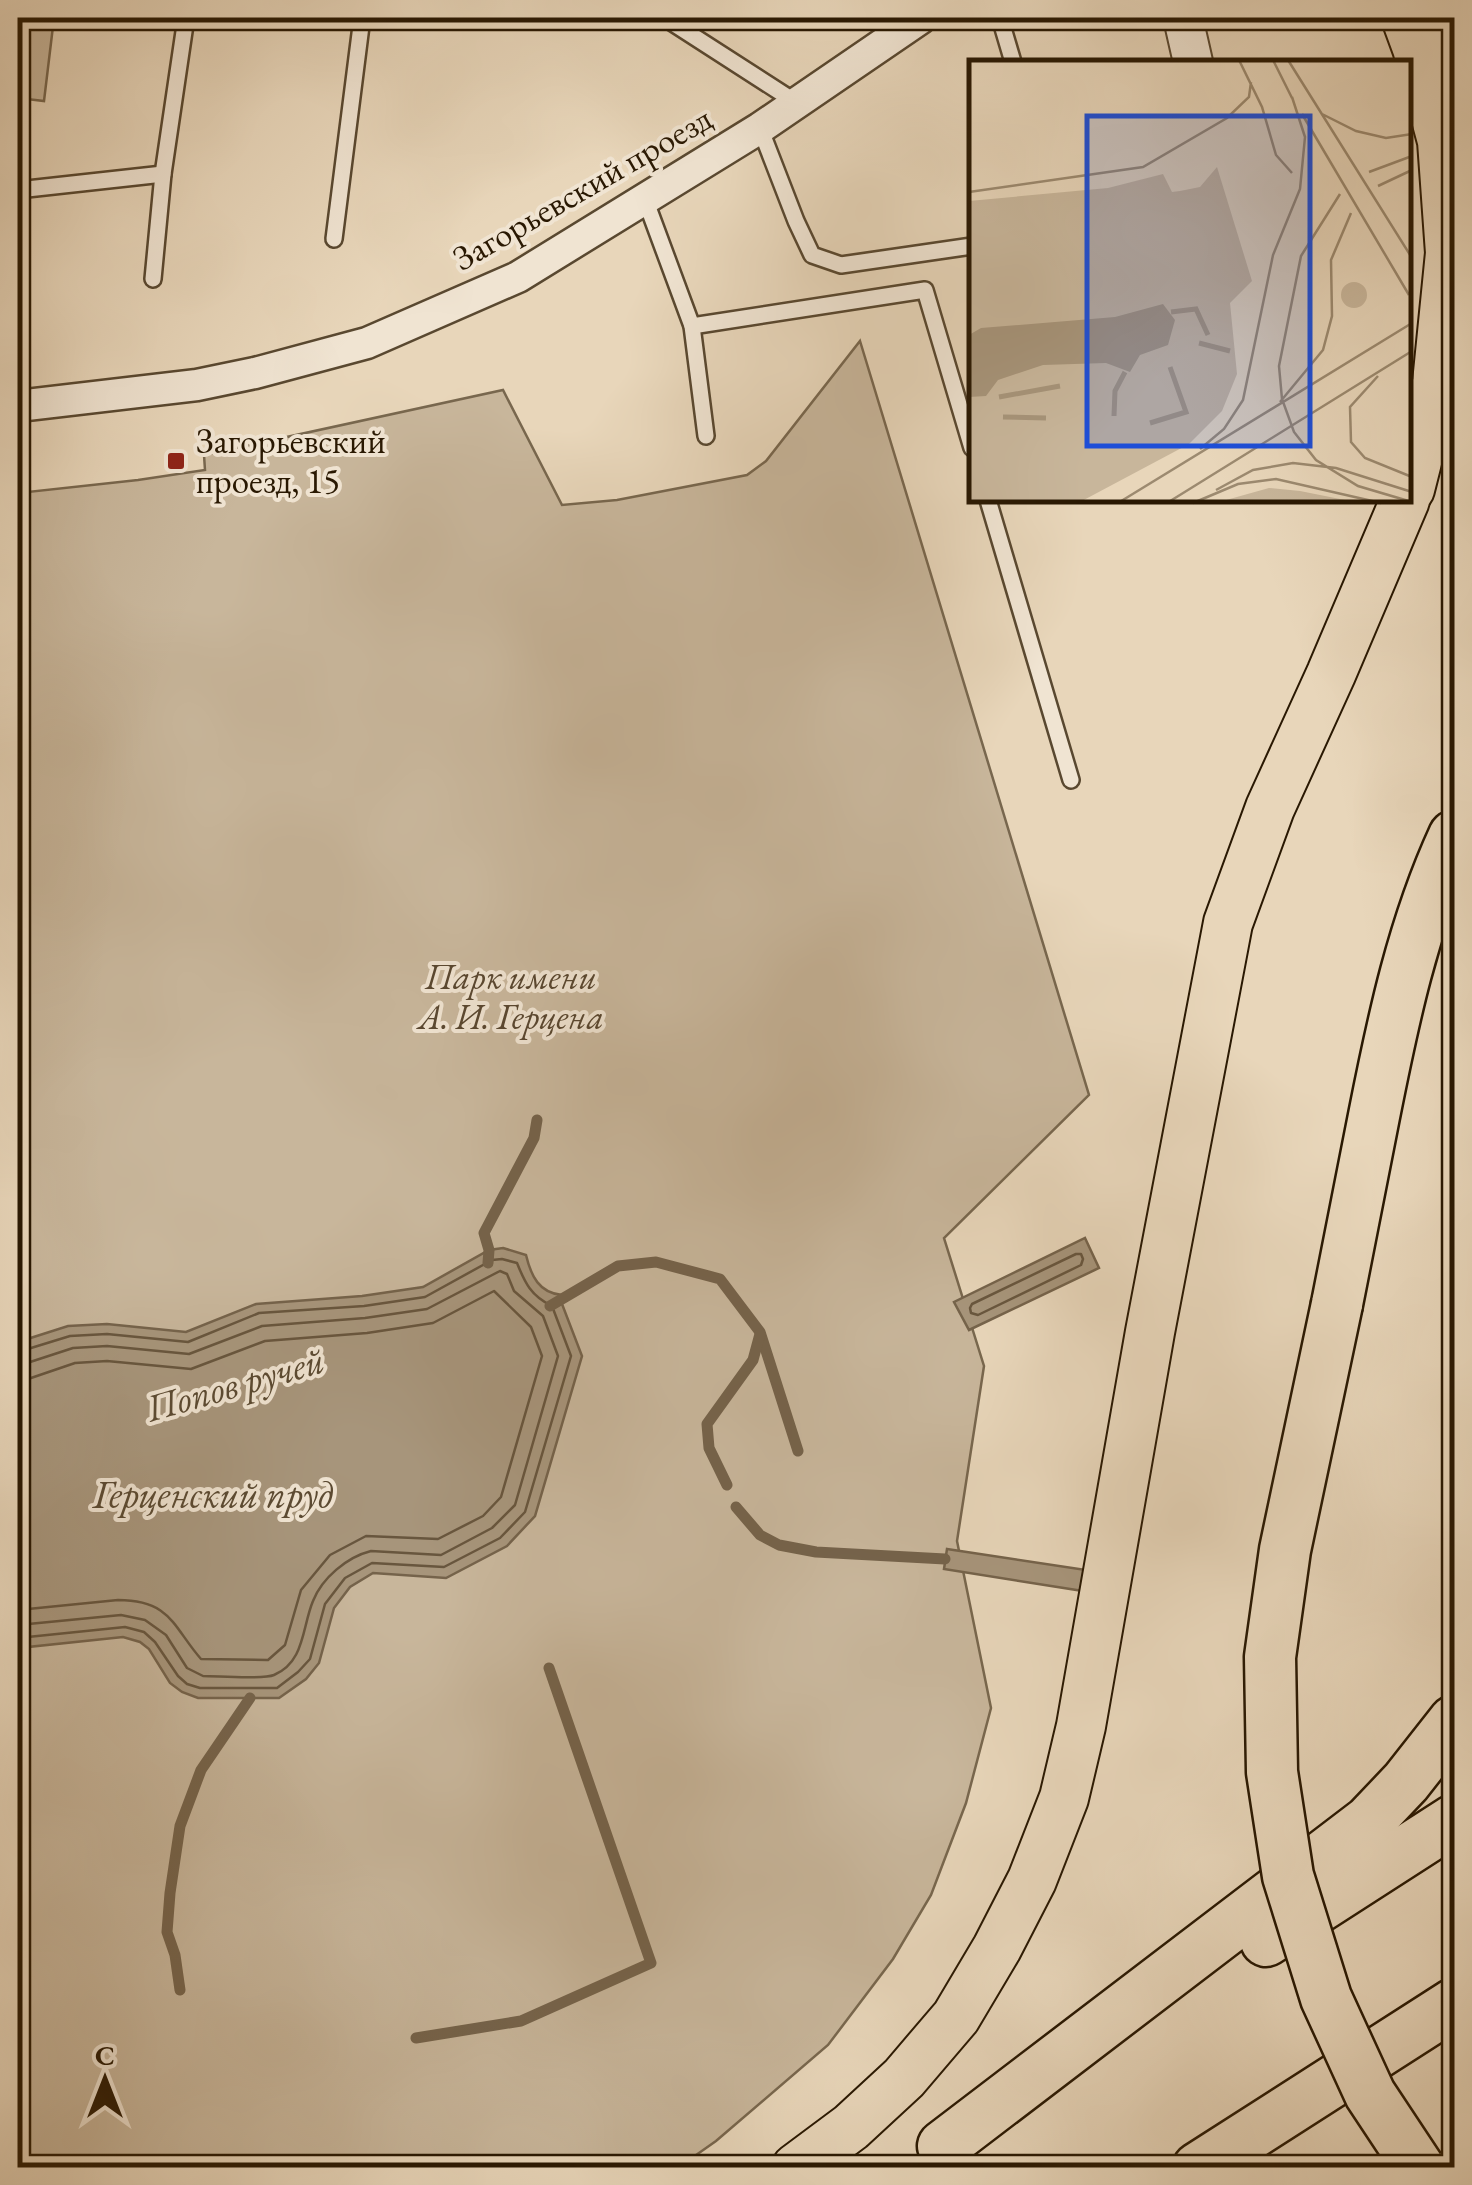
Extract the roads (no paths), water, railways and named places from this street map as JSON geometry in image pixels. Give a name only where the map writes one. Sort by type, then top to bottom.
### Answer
[{"type":"highway","points":[[1419,2168],[1370,2094],[1326,1998],[1288,1876],[1272,1772],[1270,1657],[1285,1550],[1400,993],[1418,929],[1454,836]]},
{"type":"highway","points":[[925,2157],[1369,1821],[1454,1721]]},
{"type":"highway","points":[[925,2157],[1454,1820]]},
{"type":"highway","points":[[1200,2166],[1454,2004]]},
{"type":"main road","points":[[1406,18],[1442,141],[1450,253],[1437,383],[1412,481]]},
{"type":"main road","points":[[1439,18],[1454,44]]},
{"type":"main road","points":[[796,2168],[851,2127],[904,2078],[956,2017],[1032,1880],[1064,1798],[1228,923],[1270,808],[1404,502]]},
{"type":"street","points":[[1183,18],[1193,60]]},
{"type":"street","name":"Загорьевский проезд","points":[[18,406],[197,385],[367,344],[518,277],[760,128],[902,23]]},
{"type":"lane","points":[[153,279],[163,174],[186,18]]},
{"type":"lane","points":[[334,239],[362,18]]},
{"type":"lane","points":[[665,18],[797,103]]},
{"type":"lane","points":[[1000,18],[1012,60]]},
{"type":"lane","points":[[760,128],[812,255],[841,265],[969,246]]},
{"type":"lane","points":[[18,190],[163,174]]},
{"type":"lane","points":[[645,198],[692,326],[706,436]]},
{"type":"lane","points":[[692,326],[925,290],[969,438]]},
{"type":"lane","points":[[989,502],[1070,780]]},
{"type":"water","points":[[1085,1238],[1099,1268],[969,1330],[954,1302]]},
{"type":"water","name":"Герценский пруд","points":[[503,1248],[526,1255],[537,1282],[547,1291],[562,1295],[582,1356],[535,1516],[507,1546],[446,1578],[373,1573],[350,1587],[334,1608],[319,1663],[306,1679],[279,1698],[198,1698],[182,1692],[170,1683],[149,1649],[123,1637],[18,1648],[18,1342],[68,1326],[107,1324],[186,1332],[256,1304],[423,1287],[489,1250]]},
{"type":"water","points":[[947,1549],[1086,1570],[1083,1591],[944,1569]]},
{"type":"waterway","points":[[488,1263],[484,1233],[534,1138],[537,1120]]},
{"type":"waterway","name":"Попов ручей","points":[[550,1306],[618,1266],[656,1262],[720,1279],[760,1332],[798,1451]]},
{"type":"waterway","points":[[727,1485],[709,1448],[707,1424],[753,1360],[760,1334]]},
{"type":"waterway","points":[[736,1507],[760,1535],[779,1545],[816,1552],[945,1559]]},
{"type":"waterway","points":[[416,2038],[521,2021],[651,1963],[549,1668]]},
{"type":"waterway","points":[[180,1990],[167,1932],[180,1826],[201,1770],[250,1698]]},
{"type":"place","name":"Загорьевский проезд, 15","points":[[176,461]]},
{"type":"park label","name":"Парк имени А. И. Герцена","points":[[511,997]]}]
